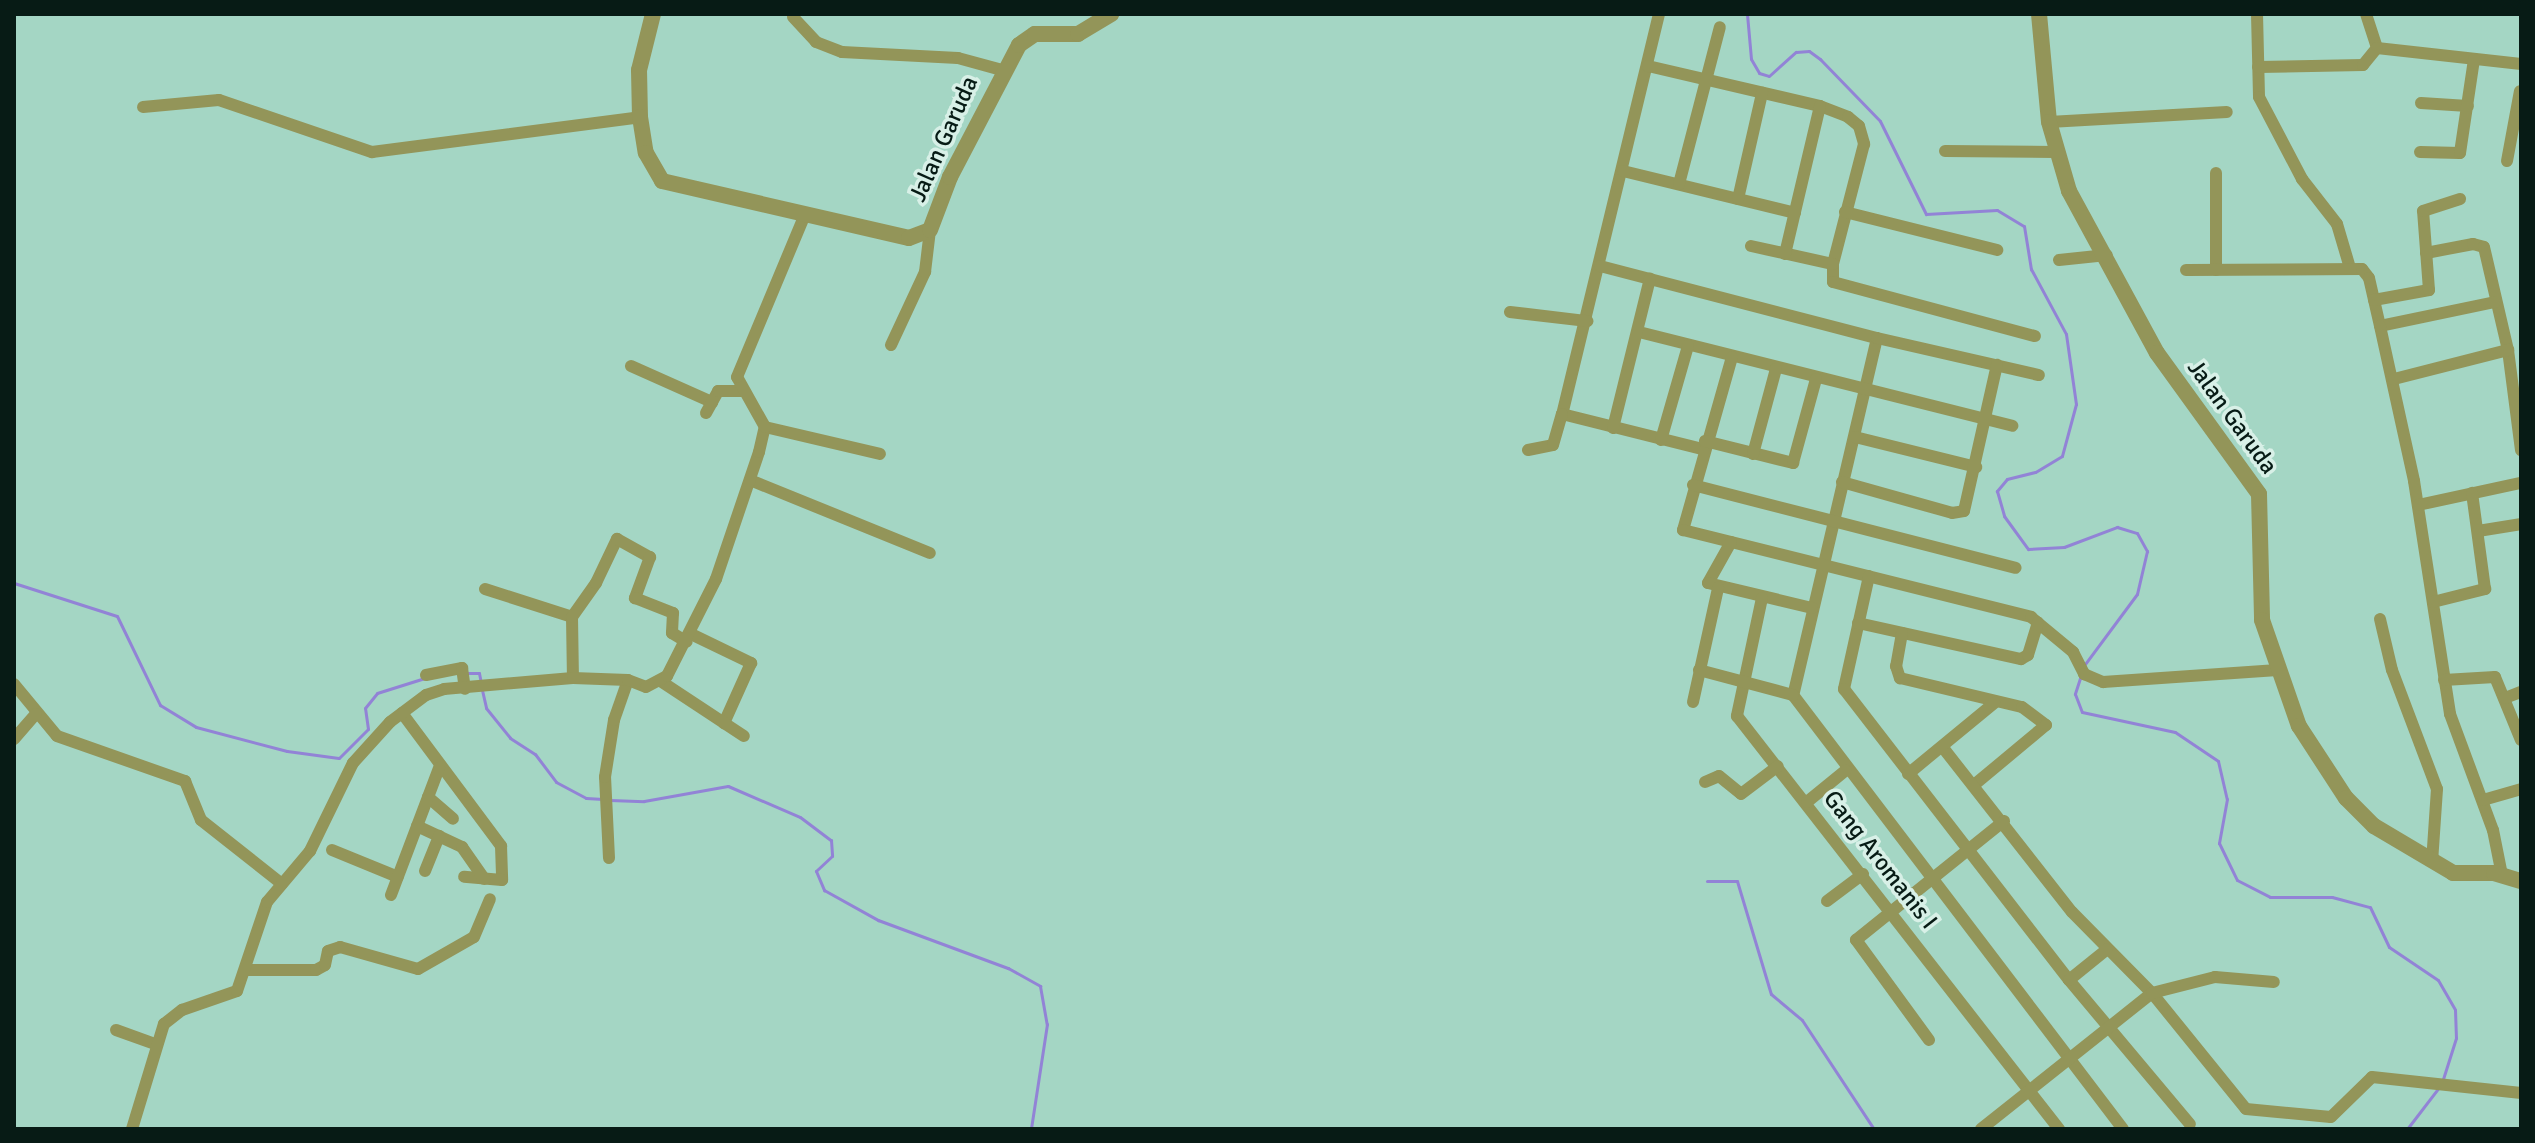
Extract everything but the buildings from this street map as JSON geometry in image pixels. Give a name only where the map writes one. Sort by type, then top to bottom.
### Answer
[{"type":"street","name":"Jalan Garuda","points":[[653,14],[639,70],[640,117],[646,153],[662,181],[804,217],[900,237],[921,236],[930,230],[1002,70],[1030,36],[1078,34],[1111,14]]},
{"type":"street","points":[[1528,450],[1553,445],[1587,321],[1659,14]]},
{"type":"street","name":"Jalan Garuda","points":[[2039,14],[2049,122],[2055,152],[2069,191],[2107,255],[2157,353],[2259,494],[2259,606],[2299,726],[2353,807],[2453,873],[2502,875],[2521,881]]},
{"type":"street","points":[[2257,14],[2258,67],[2264,110],[2302,179],[2337,224],[2350,268]]},
{"type":"street","points":[[2366,14],[2377,48]]},
{"type":"street","points":[[793,17],[816,42],[842,52],[958,58],[1002,70]]},
{"type":"street","points":[[1679,184],[1720,27]]},
{"type":"street","points":[[2258,67],[2363,65],[2377,48]]},
{"type":"street","points":[[2377,48],[2521,64]]},
{"type":"street","points":[[2420,152],[2460,153],[2474,59]]},
{"type":"street","points":[[1648,66],[1820,106],[1848,117],[1863,135],[1833,264],[1837,286],[2035,336]]},
{"type":"street","points":[[2507,161],[2521,84]]},
{"type":"street","points":[[1738,199],[1762,93]]},
{"type":"street","points":[[143,107],[219,100],[372,152],[551,125],[640,117]]},
{"type":"street","points":[[2421,103],[2468,106]]},
{"type":"street","points":[[1785,254],[1820,106]]},
{"type":"street","points":[[2049,122],[2227,112]]},
{"type":"street","points":[[1945,151],[2055,152]]},
{"type":"street","points":[[1623,171],[1795,213]]},
{"type":"street","points":[[2216,173],[2216,270]]},
{"type":"street","points":[[2374,300],[2428,290],[2423,211],[2460,199]]},
{"type":"street","points":[[1845,212],[1997,250]]},
{"type":"street","points":[[804,217],[739,369],[741,391],[765,427],[880,454]]},
{"type":"street","points":[[891,345],[925,272],[930,230]]},
{"type":"street","points":[[2426,253],[2482,245],[2516,375],[2521,450]]},
{"type":"street","points":[[1751,246],[1833,264]]},
{"type":"street","points":[[2059,260],[2107,255]]},
{"type":"street","points":[[1600,266],[1877,338],[2039,375]]},
{"type":"street","points":[[2186,270],[2350,268],[2366,272],[2394,379],[2455,733],[2483,800],[2502,875]]},
{"type":"street","points":[[1613,428],[1650,279]]},
{"type":"street","points":[[2380,326],[2495,302]]},
{"type":"street","points":[[1510,312],[1587,321]]},
{"type":"street","points":[[1639,332],[2012,426]]},
{"type":"street","points":[[1793,695],[1877,338]]},
{"type":"street","points":[[1661,440],[1688,346]]},
{"type":"street","points":[[2394,379],[2508,350]]},
{"type":"street","points":[[1732,357],[1681,529],[2031,617],[2073,652],[2084,674],[2103,682],[2278,670]]},
{"type":"street","points":[[1842,482],[1960,513],[1976,467],[1997,365]]},
{"type":"street","points":[[631,366],[709,408],[720,390],[741,391]]},
{"type":"street","points":[[1753,454],[1776,369]]},
{"type":"street","points":[[1562,414],[1661,440],[1794,462],[1816,379]]},
{"type":"street","points":[[426,675],[465,681],[628,680],[646,687],[662,682],[689,638],[750,480],[765,427]]},
{"type":"street","points":[[1855,437],[1976,467]]},
{"type":"street","points":[[750,480],[930,553]]},
{"type":"street","points":[[2418,505],[2521,483]]},
{"type":"street","points":[[1693,485],[2016,568]]},
{"type":"street","points":[[2433,602],[2484,591],[2472,493]]},
{"type":"street","points":[[2478,531],[2521,524]]},
{"type":"street","points":[[573,678],[572,617],[596,583],[617,539],[650,557],[635,598],[673,613],[672,633],[751,663],[724,723]]},
{"type":"street","points":[[1731,542],[1707,581],[1718,588],[1812,608]]},
{"type":"street","points":[[1869,576],[1844,689],[2069,980],[2110,1025],[2190,1124]]},
{"type":"street","points":[[1693,702],[1718,588]]},
{"type":"street","points":[[485,589],[572,617]]},
{"type":"street","name":"Gang Aromanis I","points":[[1762,598],[1737,716],[2059,1129]]},
{"type":"street","points":[[2380,619],[2407,715],[2437,789],[2432,862]]},
{"type":"street","points":[[1858,623],[2021,659],[2028,655],[2038,623]]},
{"type":"street","points":[[1902,633],[1896,666],[1900,678],[1994,703],[2022,707],[2046,728],[1974,785]]},
{"type":"street","points":[[1699,670],[1793,695],[1846,770],[2123,1129]]},
{"type":"street","points":[[2444,680],[2492,675],[2505,698],[2521,740]]},
{"type":"street","points":[[609,858],[605,777],[614,720],[628,680]]},
{"type":"street","points":[[132,1129],[155,1044],[169,1017],[230,997],[247,970],[258,919],[310,851],[353,763],[402,713],[426,695],[465,681]]},
{"type":"street","points":[[662,682],[744,736]]},
{"type":"street","points":[[14,684],[57,736],[185,781],[201,820],[282,884]]},
{"type":"street","points":[[2505,698],[2521,692]]},
{"type":"street","points":[[1908,774],[1944,749],[1994,703]]},
{"type":"street","points":[[402,713],[439,768],[501,846],[504,877],[464,877]]},
{"type":"street","points":[[14,739],[36,714]]},
{"type":"street","points":[[1944,749],[2106,950],[2152,993],[2246,1109],[2282,1115],[2331,1117],[2372,1077],[2521,1093]]},
{"type":"street","points":[[1705,782],[1719,776],[1741,794],[1778,766]]},
{"type":"street","points":[[391,895],[439,768]]},
{"type":"street","points":[[1807,802],[1846,770]]},
{"type":"street","points":[[2483,800],[2521,789]]},
{"type":"street","points":[[428,797],[453,819]]},
{"type":"street","points":[[1929,1040],[1855,944],[1891,910],[2004,821]]},
{"type":"street","points":[[417,826],[462,847],[484,879]]},
{"type":"street","points":[[425,871],[439,836]]},
{"type":"street","points":[[332,850],[398,877]]},
{"type":"street","points":[[1827,901],[1863,874]]},
{"type":"street","points":[[247,970],[316,970],[325,965],[328,951],[340,947],[418,969],[474,937],[490,899]]},
{"type":"street","points":[[2069,980],[2106,950]]},
{"type":"street","points":[[1981,1129],[2152,993],[2215,977],[2274,982]]},
{"type":"street","points":[[116,1030],[155,1044]]},
{"type":"street","points":[[2276,1129],[2282,1115]]},
{"type":"waterway","points":[[1747,14],[1751,59],[1759,73],[1769,76],[1796,52],[1809,51],[1820,59],[1880,121],[1926,214],[1997,210],[2024,226],[2031,269],[2066,334],[2076,404],[2062,456],[2035,472],[2007,479],[1997,491],[2004,516],[2028,549],[2064,547],[2117,527],[2137,533],[2147,551],[2137,594],[2085,664]]},
{"type":"waterway","points":[[14,583],[117,616],[160,705],[196,727],[287,751],[339,758],[368,729],[365,708],[377,693],[425,678]]},
{"type":"waterway","points":[[468,673],[479,673],[481,683]]},
{"type":"waterway","points":[[2081,675],[2075,694],[2082,712],[2175,732],[2218,761],[2227,799],[2219,843],[2237,880],[2270,897],[2332,897],[2370,907],[2389,947],[2438,980],[2455,1010],[2456,1038],[2443,1079]]},
{"type":"waterway","points":[[482,690],[486,708],[510,738],[535,754],[556,782],[586,798],[603,799]]},
{"type":"waterway","points":[[610,800],[644,801],[728,786],[800,817],[831,840],[832,856],[816,871],[824,890],[878,920],[1008,968],[1040,986],[1047,1024],[1031,1129]]},
{"type":"waterway","points":[[1707,881],[1737,881],[1771,994],[1802,1020],[1874,1129]]},
{"type":"waterway","points":[[2407,1129],[2440,1086]]}]
